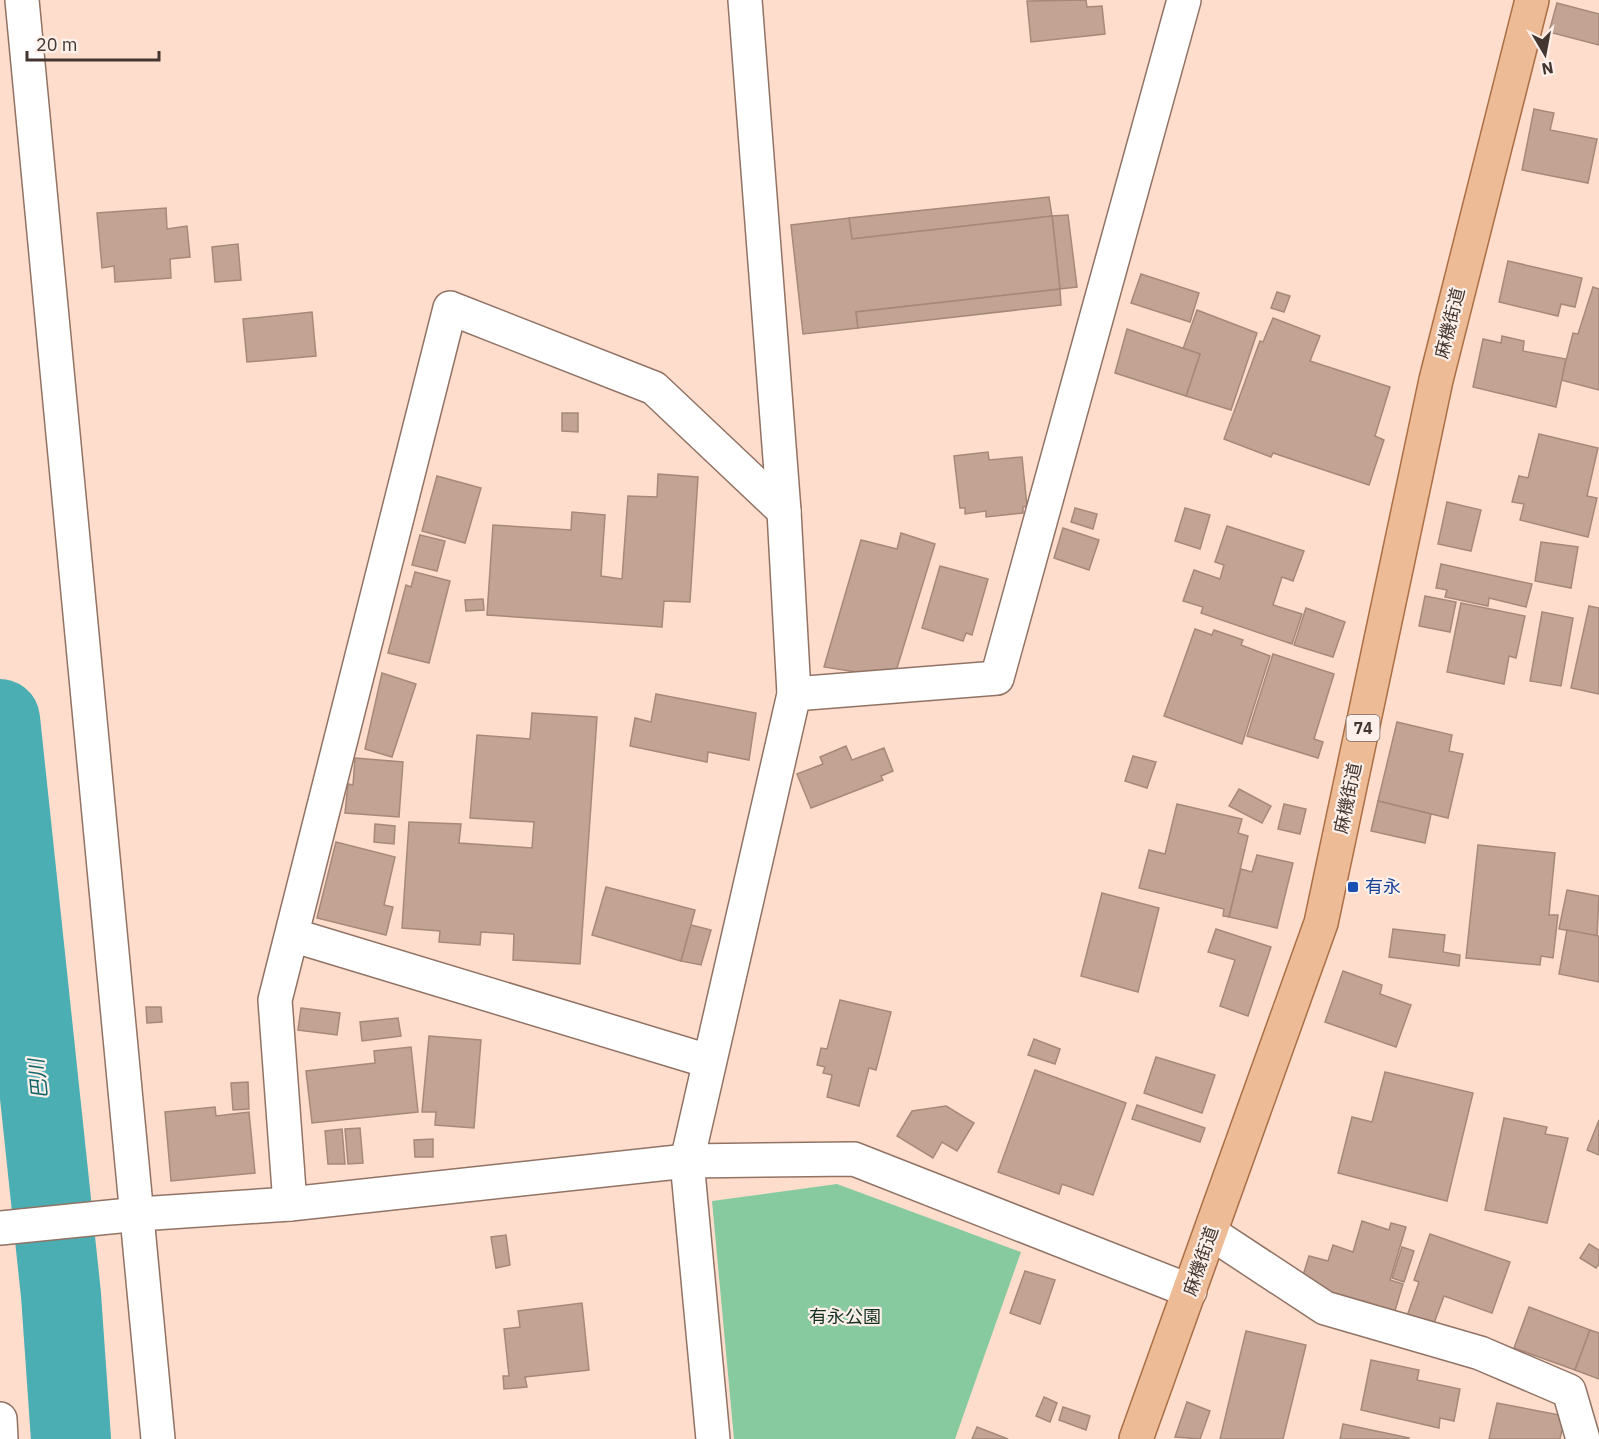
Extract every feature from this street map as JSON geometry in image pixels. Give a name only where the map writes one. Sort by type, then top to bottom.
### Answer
[{"type":"main road","name":"麻機街道","points":[[1136,1439],[1321,923],[1436,380],[1532,0]]},
{"type":"street","points":[[22,0],[139,1214],[158,1439]]},
{"type":"street","points":[[713,1439],[687,1161],[708,1061],[794,694],[784,511],[744,0]]},
{"type":"street","points":[[794,694],[997,678],[1184,0]]},
{"type":"street","points":[[290,1204],[275,1000],[450,308],[654,388],[784,511]]},
{"type":"street","points":[[292,935],[708,1061]]},
{"type":"street","points":[[0,1228],[139,1214],[290,1204],[687,1161],[854,1159],[1190,1292]]},
{"type":"street","points":[[1211,1233],[1325,1308],[1480,1353],[1569,1391],[1584,1439]]},
{"type":"street","points":[[0,1419],[1,1439]]},
{"type":"green space","name":"有永公園","points":[[837,1184],[1021,1252],[955,1439],[734,1439],[712,1201]]},
{"type":"building","points":[[1086,0],[1087,7],[1102,6],[1105,34],[1031,42],[1027,1]]},
{"type":"building","points":[[1557,3],[1599,14],[1599,45],[1549,32]]},
{"type":"building","points":[[1534,109],[1554,113],[1550,130],[1597,139],[1588,183],[1522,170]]},
{"type":"building","points":[[1049,197],[1052,216],[852,239],[849,218]]},
{"type":"building","points":[[166,208],[167,229],[187,226],[190,257],[170,259],[171,278],[115,282],[114,266],[102,268],[97,213]]},
{"type":"building","points":[[1068,215],[1077,287],[1060,289],[1052,216]]},
{"type":"building","points":[[1052,216],[1060,289],[856,312],[858,328],[803,334],[791,225],[849,218],[852,239]]},
{"type":"building","points":[[238,244],[241,280],[215,282],[212,247]]},
{"type":"building","points":[[1508,261],[1582,278],[1575,307],[1561,304],[1558,316],[1499,302]]},
{"type":"building","points":[[1141,274],[1199,293],[1190,322],[1131,303]]},
{"type":"building","points":[[1593,287],[1599,289],[1599,390],[1561,380],[1573,333],[1578,334]]},
{"type":"building","points":[[1060,289],[1061,305],[858,328],[856,312]]},
{"type":"building","points":[[1277,292],[1290,296],[1284,312],[1271,308]]},
{"type":"building","points":[[1197,310],[1257,333],[1231,410],[1186,396],[1200,354],[1183,349]]},
{"type":"building","points":[[312,312],[316,356],[247,362],[243,319]]},
{"type":"building","points":[[1273,318],[1320,336],[1310,361],[1390,387],[1375,436],[1384,440],[1369,485],[1273,453],[1271,457],[1224,439],[1260,341],[1263,342]]},
{"type":"building","points":[[1127,329],[1200,354],[1186,396],[1115,373]]},
{"type":"building","points":[[1502,336],[1524,341],[1523,351],[1566,359],[1556,407],[1473,387],[1483,339],[1501,343]]},
{"type":"building","points":[[562,413],[578,413],[578,432],[562,431]]},
{"type":"building","points":[[1539,434],[1598,448],[1587,496],[1597,498],[1588,537],[1520,520],[1524,504],[1512,502],[1519,476],[1528,478]]},
{"type":"building","points":[[988,452],[989,460],[1022,457],[1027,506],[1023,507],[1023,513],[986,517],[986,511],[965,514],[965,508],[960,508],[954,456]]},
{"type":"building","points":[[658,474],[698,477],[690,602],[664,601],[662,627],[487,615],[493,525],[571,530],[572,512],[605,515],[601,576],[622,579],[628,496],[657,497]]},
{"type":"building","points":[[437,476],[481,488],[465,543],[422,531]]},
{"type":"building","points":[[1447,502],[1481,510],[1471,551],[1438,544]]},
{"type":"building","points":[[1075,508],[1097,514],[1093,529],[1071,522]]},
{"type":"building","points":[[1185,508],[1210,515],[1200,549],[1175,541]]},
{"type":"building","points":[[1227,526],[1304,551],[1293,581],[1282,577],[1273,605],[1302,614],[1292,644],[1201,613],[1203,607],[1183,601],[1194,570],[1220,579],[1224,565],[1215,562]]},
{"type":"building","points":[[1063,528],[1099,540],[1089,570],[1054,558]]},
{"type":"building","points":[[901,533],[935,544],[894,678],[824,667],[861,540],[897,549]]},
{"type":"building","points":[[420,535],[445,541],[437,571],[412,565]]},
{"type":"building","points":[[1541,542],[1578,547],[1571,588],[1535,581]]},
{"type":"building","points":[[1441,564],[1532,584],[1526,607],[1489,598],[1488,606],[1445,597],[1447,590],[1436,588]]},
{"type":"building","points":[[940,566],[988,579],[972,635],[966,633],[963,641],[922,628]]},
{"type":"building","points":[[415,572],[450,581],[429,663],[388,653],[406,585],[411,587]]},
{"type":"building","points":[[1425,596],[1456,602],[1450,632],[1419,626]]},
{"type":"building","points":[[483,599],[484,610],[466,611],[465,600]]},
{"type":"building","points":[[1461,603],[1525,616],[1516,658],[1509,656],[1504,684],[1447,672]]},
{"type":"building","points":[[1589,606],[1599,608],[1599,694],[1571,688]]},
{"type":"building","points":[[1306,608],[1345,622],[1333,657],[1294,645]]},
{"type":"building","points":[[1542,612],[1573,618],[1561,686],[1530,681]]},
{"type":"building","points":[[1195,629],[1212,635],[1214,630],[1243,640],[1241,645],[1270,656],[1242,744],[1164,716]]},
{"type":"building","points":[[1273,654],[1334,674],[1314,739],[1323,742],[1318,758],[1247,736]]},
{"type":"building","points":[[382,673],[416,684],[392,757],[365,749]]},
{"type":"building","points":[[656,694],[756,713],[749,760],[708,752],[707,762],[630,746],[635,718],[651,722]]},
{"type":"building","points":[[532,713],[597,717],[580,964],[513,960],[514,934],[481,932],[480,945],[439,942],[440,931],[402,928],[409,822],[461,824],[459,843],[532,848],[534,822],[470,818],[477,735],[530,739]]},
{"type":"building","points":[[1397,722],[1452,735],[1449,751],[1463,754],[1448,818],[1378,801]]},
{"type":"building","points":[[846,746],[852,760],[884,748],[893,771],[881,776],[883,780],[811,808],[797,774],[823,764],[820,757]]},
{"type":"building","points":[[1133,756],[1156,762],[1147,788],[1125,781]]},
{"type":"building","points":[[355,758],[403,762],[399,817],[345,813],[348,784],[353,785]]},
{"type":"building","points":[[1239,789],[1271,806],[1262,823],[1229,806]]},
{"type":"building","points":[[1378,801],[1431,814],[1425,843],[1371,831]]},
{"type":"building","points":[[1177,804],[1242,819],[1238,833],[1248,836],[1229,917],[1223,916],[1224,909],[1139,888],[1149,850],[1165,854]]},
{"type":"building","points":[[1284,804],[1306,809],[1300,834],[1278,829]]},
{"type":"building","points":[[375,824],[395,826],[394,844],[374,842]]},
{"type":"building","points":[[336,842],[395,857],[384,905],[393,907],[386,935],[317,918]]},
{"type":"building","points":[[1478,845],[1555,853],[1549,915],[1558,915],[1553,958],[1541,956],[1540,965],[1466,958]]},
{"type":"building","points":[[1257,855],[1293,863],[1277,928],[1229,917],[1241,869],[1252,872]]},
{"type":"building","points":[[606,887],[695,910],[681,961],[592,935]]},
{"type":"building","points":[[1567,890],[1599,896],[1597,936],[1559,929]]},
{"type":"building","points":[[1102,893],[1159,908],[1138,992],[1081,976]]},
{"type":"building","points":[[691,925],[711,930],[701,965],[681,961]]},
{"type":"building","points":[[1216,929],[1271,947],[1248,1016],[1220,1006],[1235,960],[1208,952]]},
{"type":"building","points":[[1393,929],[1445,935],[1443,952],[1460,955],[1459,966],[1389,957]]},
{"type":"building","points":[[1567,930],[1599,936],[1599,982],[1559,974]]},
{"type":"building","points":[[1343,971],[1382,985],[1380,994],[1411,1005],[1396,1047],[1325,1022]]},
{"type":"building","points":[[840,1000],[891,1012],[876,1070],[869,1068],[859,1106],[827,1097],[832,1075],[823,1073],[825,1067],[817,1065],[821,1048],[827,1049]]},
{"type":"building","points":[[146,1007],[161,1007],[162,1022],[147,1023]]},
{"type":"building","points":[[301,1008],[340,1013],[337,1035],[298,1030]]},
{"type":"building","points":[[398,1018],[401,1036],[362,1041],[360,1022]]},
{"type":"building","points":[[429,1036],[481,1040],[474,1128],[435,1125],[436,1112],[422,1112]]},
{"type":"building","points":[[1034,1039],[1060,1049],[1055,1064],[1028,1055]]},
{"type":"building","points":[[411,1047],[418,1112],[312,1123],[306,1071],[375,1063],[374,1051]]},
{"type":"building","points":[[1156,1057],[1215,1075],[1202,1113],[1144,1093]]},
{"type":"building","points":[[1035,1070],[1126,1103],[1093,1195],[1062,1184],[1059,1194],[998,1172]]},
{"type":"building","points":[[1385,1072],[1473,1093],[1447,1201],[1338,1173],[1352,1117],[1372,1122]]},
{"type":"building","points":[[248,1082],[249,1109],[233,1110],[231,1083]]},
{"type":"building","points":[[1137,1105],[1205,1128],[1200,1142],[1132,1119]]},
{"type":"building","points":[[946,1106],[974,1123],[957,1151],[942,1142],[933,1158],[897,1136],[912,1111]]},
{"type":"building","points":[[215,1107],[216,1116],[249,1112],[255,1173],[171,1181],[165,1112]]},
{"type":"building","points":[[1504,1118],[1547,1127],[1545,1134],[1568,1138],[1547,1223],[1485,1210]]},
{"type":"building","points":[[1599,1120],[1599,1155],[1587,1150]]},
{"type":"building","points":[[360,1128],[363,1163],[348,1164],[345,1129]]},
{"type":"building","points":[[342,1129],[345,1164],[328,1164],[325,1131]]},
{"type":"building","points":[[433,1139],[433,1157],[415,1157],[414,1140]]},
{"type":"building","points":[[1362,1221],[1389,1230],[1391,1223],[1406,1227],[1390,1280],[1403,1284],[1394,1314],[1300,1285],[1309,1256],[1328,1261],[1333,1245],[1353,1252]]},
{"type":"building","points":[[1430,1234],[1510,1262],[1492,1313],[1444,1296],[1433,1326],[1407,1316],[1419,1282],[1414,1280]]},
{"type":"building","points":[[506,1235],[510,1265],[496,1268],[491,1237]]},
{"type":"building","points":[[1589,1244],[1599,1250],[1599,1264],[1596,1268],[1580,1258]]},
{"type":"building","points":[[1402,1247],[1414,1251],[1404,1282],[1392,1278]]},
{"type":"building","points":[[1025,1271],[1055,1280],[1040,1324],[1010,1313]]},
{"type":"building","points":[[582,1303],[589,1370],[525,1377],[527,1387],[504,1389],[503,1376],[509,1376],[504,1329],[520,1327],[518,1311]]},
{"type":"building","points":[[1529,1307],[1590,1330],[1575,1370],[1514,1348]]},
{"type":"building","points":[[1590,1330],[1599,1333],[1599,1379],[1575,1370]]},
{"type":"building","points":[[1246,1331],[1306,1345],[1283,1439],[1220,1439]]},
{"type":"building","points":[[1371,1360],[1419,1370],[1417,1380],[1460,1389],[1454,1421],[1440,1418],[1439,1428],[1361,1410]]},
{"type":"building","points":[[1044,1397],[1057,1403],[1050,1422],[1036,1416]]},
{"type":"building","points":[[1187,1402],[1210,1411],[1200,1439],[1175,1437]]},
{"type":"building","points":[[1497,1403],[1565,1416],[1560,1439],[1489,1439]]},
{"type":"building","points":[[1063,1407],[1090,1416],[1086,1430],[1059,1420]]},
{"type":"building","points":[[1343,1424],[1409,1438],[1340,1439]]},
{"type":"building","points":[[977,1427],[1008,1439],[972,1439]]},
{"type":"waterway","name":"巴川","points":[[0,719],[61,1295],[71,1439]]},
{"type":"place","name":"有永","points":[[1353,887]]}]
